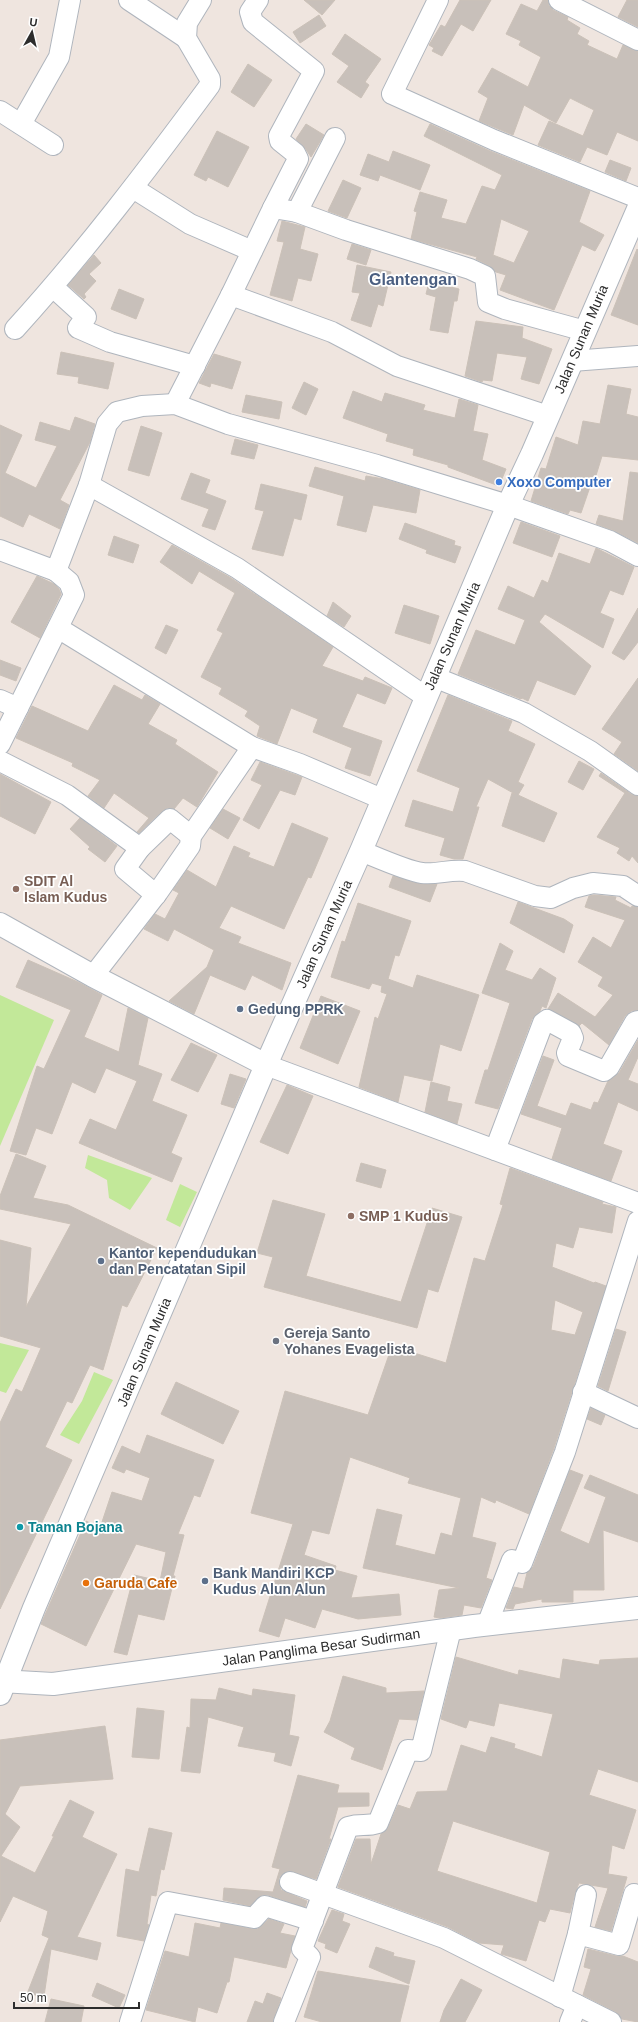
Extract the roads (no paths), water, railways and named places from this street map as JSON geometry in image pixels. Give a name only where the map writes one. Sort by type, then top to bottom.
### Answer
[{"type":"main road","name":"Jalan Sunan Muria","points":[[1,1689],[34,1608],[266,1065],[361,851],[508,505],[638,209]]},
{"type":"main road","points":[[0,924],[93,976],[266,1065]]},
{"type":"main road","name":"Jalan Panglima Besar Sudirman","points":[[1,1689],[53,1684],[451,1629],[638,1608]]},
{"type":"street","points":[[21,124],[59,57],[70,0]]},
{"type":"street","points":[[16,329],[53,287],[133,188],[210,85],[210,79],[186,38],[129,0]]},
{"type":"street","points":[[186,38],[187,23],[201,0]]},
{"type":"street","points":[[175,404],[298,159],[294,153],[280,141],[279,136],[314,71],[253,22],[250,12],[258,0]]},
{"type":"street","points":[[438,0],[392,94],[494,140],[638,198]]},
{"type":"street","points":[[559,0],[638,40]]},
{"type":"street","points":[[0,111],[53,145]]},
{"type":"street","points":[[297,212],[335,138]]},
{"type":"street","points":[[133,188],[190,224],[252,251]]},
{"type":"street","points":[[273,208],[297,212],[346,230],[470,269],[485,276],[488,302],[505,309],[584,331]]},
{"type":"street","points":[[53,287],[86,317],[78,328],[110,342],[195,366]]},
{"type":"street","points":[[231,295],[332,332],[397,366],[548,416]]},
{"type":"street","points":[[572,361],[638,356]]},
{"type":"street","points":[[56,571],[89,485],[107,424],[117,412],[142,406],[175,404],[228,424],[508,505],[610,541],[638,556]]},
{"type":"street","points":[[89,485],[237,568],[426,697]]},
{"type":"street","points":[[0,550],[56,571],[69,582],[74,595],[0,744]]},
{"type":"street","points":[[58,628],[252,747],[300,764],[382,799]]},
{"type":"street","points":[[434,677],[530,716],[590,751],[638,785]]},
{"type":"street","points":[[0,700],[18,708]]},
{"type":"street","points":[[93,976],[156,895],[190,846],[191,836],[252,747]]},
{"type":"street","points":[[0,761],[67,796],[140,848]]},
{"type":"street","points":[[156,895],[125,869],[140,848],[170,819],[191,836]]},
{"type":"street","points":[[361,851],[421,873],[436,873],[453,870],[465,871],[535,896],[551,898],[573,888],[593,883],[623,886],[638,896]]},
{"type":"street","points":[[495,1150],[543,1023],[547,1020],[571,1033],[573,1038],[567,1053],[568,1056],[604,1071],[608,1067],[635,1022],[638,1021]]},
{"type":"street","points":[[266,1065],[638,1202]]},
{"type":"street","points":[[486,1625],[512,1560],[522,1563],[565,1452],[638,1221]]},
{"type":"street","points":[[583,1392],[638,1418]]},
{"type":"street","points":[[284,2022],[310,1957],[302,1949],[348,1827],[358,1824],[369,1826],[378,1823],[408,1750],[420,1751],[451,1629]]},
{"type":"street","points":[[290,1882],[444,1938],[569,2008],[612,2022]]},
{"type":"street","points":[[578,1934],[619,1945],[634,1894],[638,1895]]},
{"type":"street","points":[[569,2008],[578,1934],[586,1895]]},
{"type":"street","points":[[130,2022],[168,1902],[254,1918],[265,1906],[313,1922]]},
{"type":"place","name":"Xoxo Computer","points":[[499,482]]},
{"type":"place","name":"SDIT Al Islam Kudus","points":[[16,889]]},
{"type":"place","name":"Gedung PPRK","points":[[240,1009]]},
{"type":"place","name":"SMP 1 Kudus","points":[[351,1216]]},
{"type":"place","name":"Kantor kependudukan dan Pencatatan Sipil","points":[[101,1261]]},
{"type":"place","name":"Gereja Santo Yohanes Evagelista","points":[[276,1341]]},
{"type":"place","name":"Taman Bojana","points":[[20,1527]]},
{"type":"place","name":"Bank Mandiri KCP Kudus Alun Alun","points":[[205,1581]]},
{"type":"place","name":"Garuda Cafe","points":[[86,1583]]},
{"type":"district","name":"Glantengan","points":[[413,279]]}]
